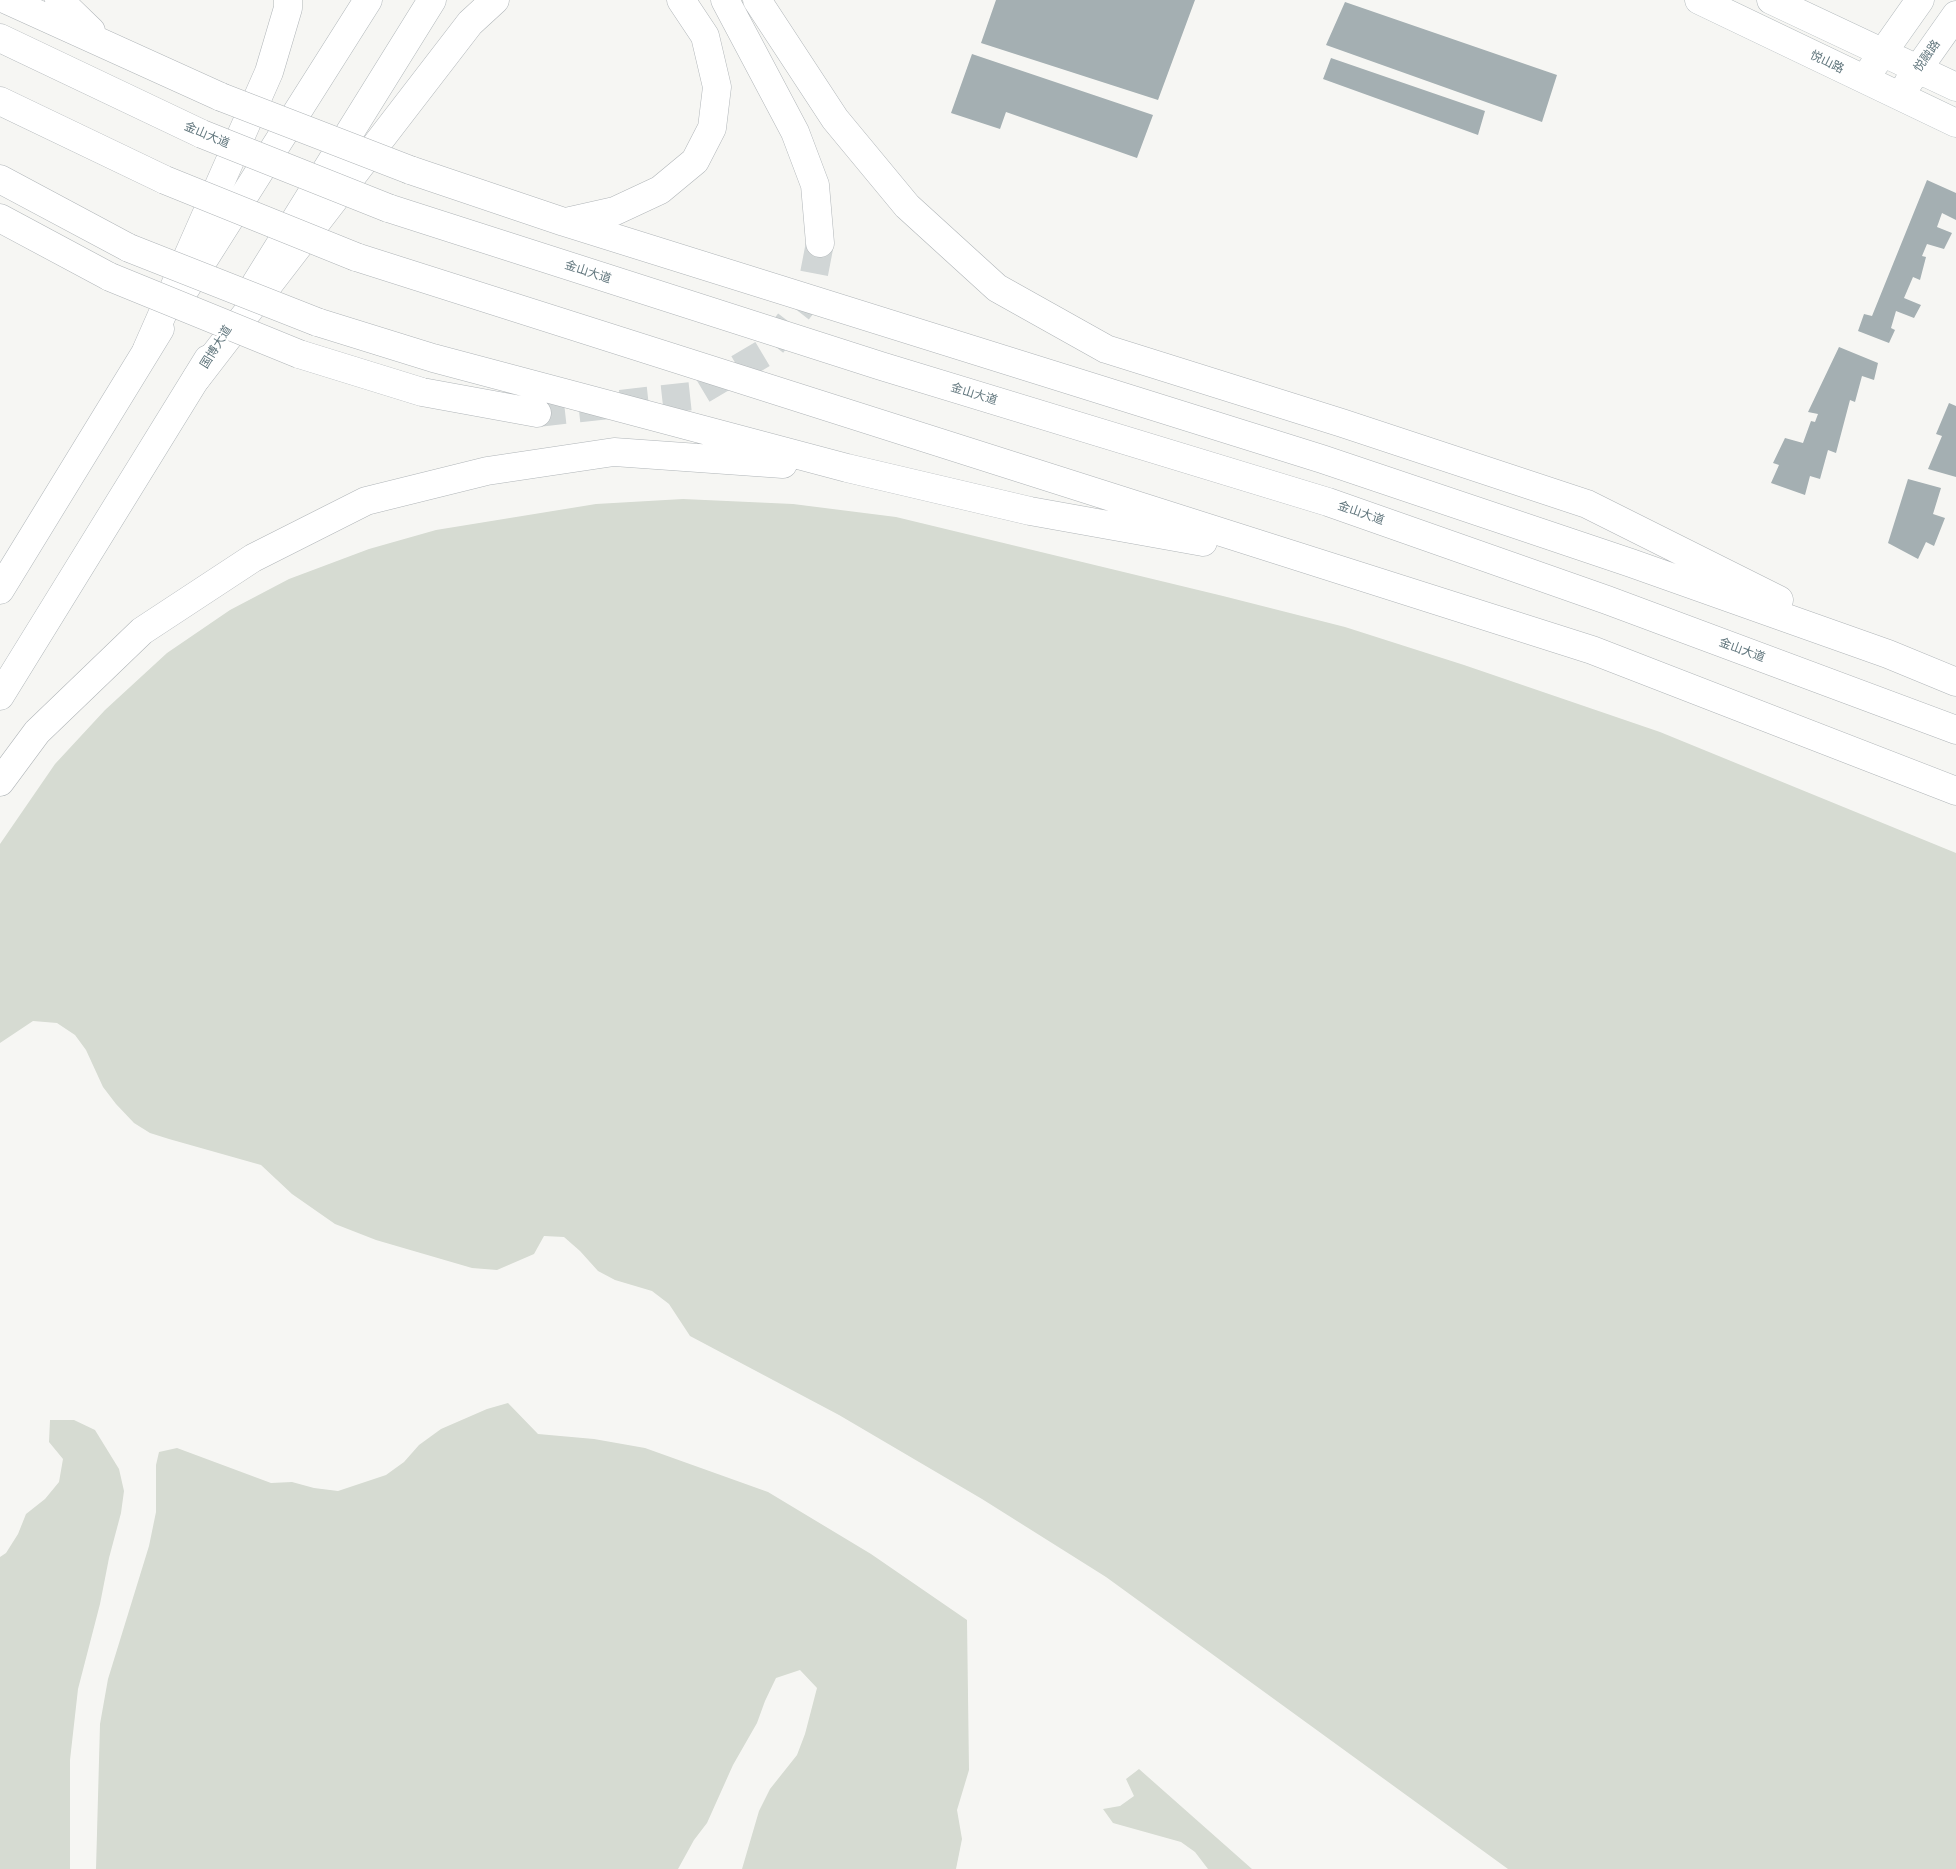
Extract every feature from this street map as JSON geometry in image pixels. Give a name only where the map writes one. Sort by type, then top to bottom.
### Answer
[{"type":"main road","points":[[7,0],[221,97],[410,170],[564,222],[1322,459],[1631,563],[1888,654],[1956,682]]},
{"type":"main road","points":[[59,0],[110,48]]},
{"type":"main road","points":[[147,349],[269,72],[288,8],[288,0]]},
{"type":"main road","points":[[0,590],[147,349],[368,0]]},
{"type":"main road","name":"国博大道","points":[[0,696],[432,0]]},
{"type":"main road","points":[[196,379],[470,23],[495,0]]},
{"type":"main road","points":[[564,222],[615,211],[660,190],[695,161],[712,128],[717,87],[705,36],[680,0]]},
{"type":"main road","points":[[725,0],[795,132],[815,185],[820,243]]},
{"type":"main road","points":[[757,0],[836,119],[907,206],[997,288],[1106,349],[1342,423],[1587,504],[1888,654]]},
{"type":"main road","name":"悦山路","points":[[1699,0],[1956,123]]},
{"type":"main road","points":[[1772,0],[1956,87]]},
{"type":"main road","points":[[1864,80],[1920,0]]},
{"type":"main road","name":"悦融路","points":[[1898,96],[1956,15]]},
{"type":"main road","name":"金山大道","points":[[0,38],[202,134],[388,208],[881,366],[1328,502],[1598,597],[1956,730]]},
{"type":"main road","points":[[0,100],[165,180],[356,257],[1592,650],[1956,791]]},
{"type":"main road","points":[[0,179],[128,248],[317,322],[433,358],[847,468],[1030,511],[1310,561]]},
{"type":"main road","points":[[0,218],[110,277],[299,354],[422,392],[537,413]]},
{"type":"main road","points":[[0,782],[37,732],[142,631],[253,558],[366,502],[487,471],[614,452],[847,468]]},
{"type":"shaded area","points":[[683,499],[793,504],[896,517],[1345,627],[1464,665],[1660,732],[1956,853],[1956,1869],[1508,1869],[1106,1577],[982,1499],[839,1415],[690,1336],[669,1304],[652,1291],[615,1280],[598,1271],[564,1237],[544,1236],[534,1254],[497,1270],[472,1268],[376,1240],[335,1224],[292,1194],[261,1165],[150,1133],[134,1123],[103,1087],[86,1050],[75,1035],[57,1023],[33,1021],[0,1043],[0,844],[55,764],[105,710],[167,653],[230,610],[289,579],[369,549],[436,530],[596,504]]},
{"type":"shaded area","points":[[508,1403],[538,1434],[594,1439],[645,1448],[768,1492],[871,1554],[967,1620],[969,1770],[957,1810],[962,1839],[956,1869],[742,1869],[759,1811],[770,1789],[797,1755],[805,1734],[817,1688],[800,1670],[776,1678],[757,1723],[733,1765],[707,1823],[694,1840],[678,1869],[96,1869],[100,1724],[108,1679],[149,1546],[156,1512],[156,1465],[159,1452],[177,1448],[271,1483],[292,1482],[314,1488],[338,1491],[386,1475],[404,1462],[419,1445],[441,1429],[487,1409]]},
{"type":"shaded area","points":[[50,1420],[74,1420],[95,1430],[119,1469],[124,1491],[121,1513],[109,1558],[100,1604],[78,1689],[70,1760],[70,1869],[0,1869],[0,1557],[6,1553],[18,1534],[26,1514],[45,1499],[59,1482],[63,1459],[49,1442]]},
{"type":"shaded area","points":[[1139,1769],[1252,1869],[1208,1869],[1195,1852],[1181,1842],[1113,1823],[1103,1809],[1120,1806],[1134,1796],[1126,1779]]},
{"type":"building","points":[[996,0],[1195,0],[1158,100],[981,43]]},
{"type":"building","points":[[1345,2],[1557,75],[1542,122],[1326,45]]},
{"type":"building","points":[[972,54],[1153,115],[1137,158],[1006,112],[1000,129],[951,113]]},
{"type":"building","points":[[1331,58],[1485,111],[1478,135],[1323,79]]},
{"type":"building","points":[[1927,180],[1956,193],[1956,220],[1942,213],[1937,227],[1952,233],[1944,249],[1927,244],[1922,256],[1926,257],[1920,280],[1913,277],[1904,298],[1921,305],[1914,318],[1896,311],[1891,328],[1895,330],[1889,343],[1858,331],[1864,314],[1872,316]]},
{"type":"building","points":[[1839,347],[1878,363],[1874,380],[1862,376],[1855,402],[1850,400],[1836,453],[1828,450],[1820,479],[1810,476],[1805,495],[1771,483],[1779,465],[1773,463],[1785,438],[1803,443],[1811,421],[1815,422],[1818,414],[1808,412]]},
{"type":"building","points":[[1949,403],[1956,406],[1956,477],[1928,469],[1942,436],[1936,434]]},
{"type":"building","points":[[1908,479],[1941,488],[1933,514],[1945,518],[1934,546],[1926,542],[1918,559],[1888,543]]},
{"type":"tunnel","points":[[537,413],[692,396],[766,352],[810,295],[820,243]]}]
